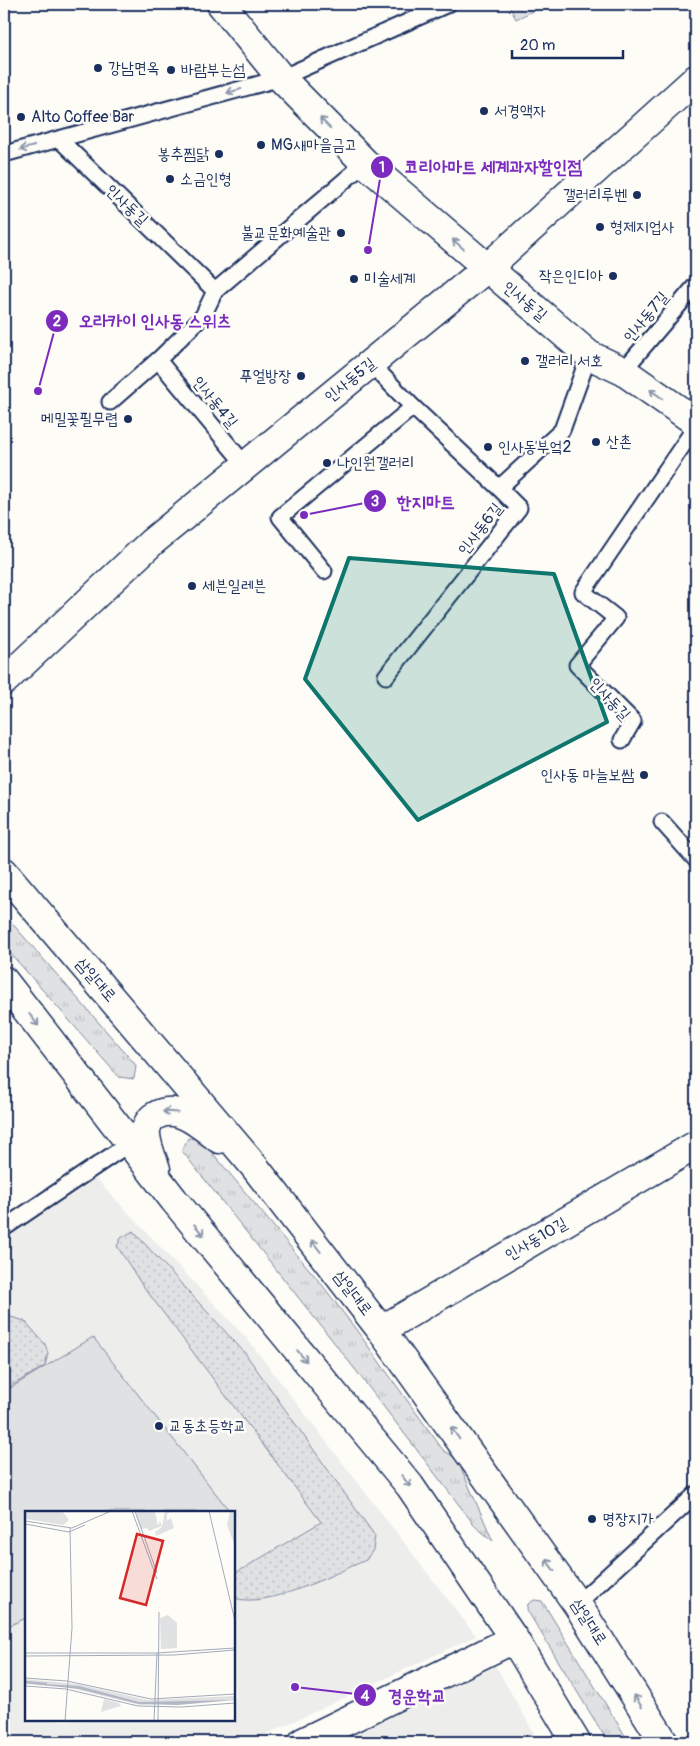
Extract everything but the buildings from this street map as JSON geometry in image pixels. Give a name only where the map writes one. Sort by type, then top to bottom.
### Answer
[{"type":"main road","name":"인사동길","points":[[221,4],[281,78],[365,163],[589,355],[623,372],[696,422]]},
{"type":"main road","name":"인사동5길","points":[[4,682],[152,542],[487,268],[696,79]]},
{"type":"main road","name":"삼일대로","points":[[4,872],[254,1166],[381,1330],[578,1604],[664,1742]]},
{"type":"main road","points":[[4,981],[174,1200],[410,1486],[514,1639],[576,1742]]},
{"type":"main road","points":[[174,1200],[158,1175],[145,1133],[150,1119],[163,1111],[176,1111],[202,1125],[254,1166]]},
{"type":"main road","name":"인사동10길","points":[[381,1330],[695,1149]]},
{"type":"main road","points":[[303,1742],[514,1639]]},
{"type":"lane","points":[[4,154],[281,78],[448,4]]},
{"type":"lane","name":"인사동길","points":[[59,139],[215,291]]},
{"type":"lane","points":[[110,402],[204,316],[215,291],[365,163]]},
{"type":"lane","name":"인사동7길","points":[[623,372],[696,285]]},
{"type":"lane","name":"인사동6길","points":[[386,676],[519,508],[499,488],[562,430],[589,355]]},
{"type":"lane","name":"인사동4길","points":[[158,360],[246,466]]},
{"type":"lane","points":[[370,363],[413,407],[499,488]]},
{"type":"lane","points":[[324,571],[280,517],[413,407]]},
{"type":"lane","name":"인사동길","points":[[622,740],[633,722],[577,665],[616,618],[583,592],[696,426]]},
{"type":"lane","points":[[662,822],[696,860]]},
{"type":"lane","points":[[4,1228],[130,1143]]},
{"type":"lane","points":[[578,1604],[696,1494]]},
{"type":"highlighted area","points":[[349,558],[554,574],[607,722],[418,820],[305,679]]},
{"type":"shaded area","name":"교동초등학교","points":[[88,1170],[248,1340],[476,1636],[250,1742],[4,1742],[4,1229]]},
{"type":"shaded area","points":[[491,1658],[539,1742],[328,1742]]},
{"type":"green space","points":[[508,4],[534,4],[537,9],[516,19]]},
{"type":"green space","points":[[4,914],[134,1063],[136,1066],[134,1079],[119,1077],[4,946]]},
{"type":"green space","points":[[188,1138],[201,1139],[323,1286],[443,1450],[457,1459],[493,1541],[476,1527],[344,1355],[182,1151]]},
{"type":"green space","points":[[133,1231],[245,1353],[375,1536],[373,1550],[366,1560],[282,1595],[264,1599],[235,1598],[235,1573],[321,1522],[140,1282],[117,1246],[121,1238]]},
{"type":"green space","points":[[11,1317],[25,1321],[45,1344],[48,1353],[45,1366],[4,1390],[4,1322]]},
{"type":"green space","points":[[93,1337],[228,1509],[224,1511],[25,1511],[25,1618],[4,1628],[4,1392]]},
{"type":"green space","points":[[534,1600],[542,1601],[629,1742],[608,1742],[527,1610],[528,1604]]},
{"type":"place","name":"강남면옥","points":[[98,68]]},
{"type":"place","name":"바람부는섬","points":[[171,70]]},
{"type":"place","name":"서경액자","points":[[484,111]]},
{"type":"place","name":"Alto Coffee Bar","points":[[21,117]]},
{"type":"place","name":"MG새마을금고","points":[[261,145]]},
{"type":"place","name":"봉추찜닭","points":[[219,154]]},
{"type":"place","name":"소금인형","points":[[170,179]]},
{"type":"place","name":"갤러리루벤","points":[[637,195]]},
{"type":"place","name":"형제지업사","points":[[600,227]]},
{"type":"place","name":"불교문화예술관","points":[[341,233]]},
{"type":"place","name":"코리아마트 세계과자할인점","points":[[368,250]]},
{"type":"place","name":"작은인디아","points":[[613,276]]},
{"type":"place","name":"미술세계","points":[[354,279]]},
{"type":"place","name":"갤러리 서호","points":[[525,361]]},
{"type":"place","name":"푸얼방장","points":[[301,376]]},
{"type":"place","name":"오라카이 인사동 스위츠","points":[[38,391]]},
{"type":"place","name":"메밀꽃필무렵","points":[[128,419]]},
{"type":"place","name":"산촌","points":[[596,442]]},
{"type":"place","name":"인사동부엌2","points":[[488,447]]},
{"type":"place","name":"나인원갤러리","points":[[327,463]]},
{"type":"place","name":"한지마트","points":[[304,515]]},
{"type":"place","name":"세븐일레븐","points":[[192,586]]},
{"type":"place","name":"인사동 마늘보쌈","points":[[644,775]]},
{"type":"place","name":"교동초등학교","points":[[159,1426]]},
{"type":"place","name":"명장지가","points":[[592,1519]]},
{"type":"place","name":"경운학교","points":[[295,1687]]}]
